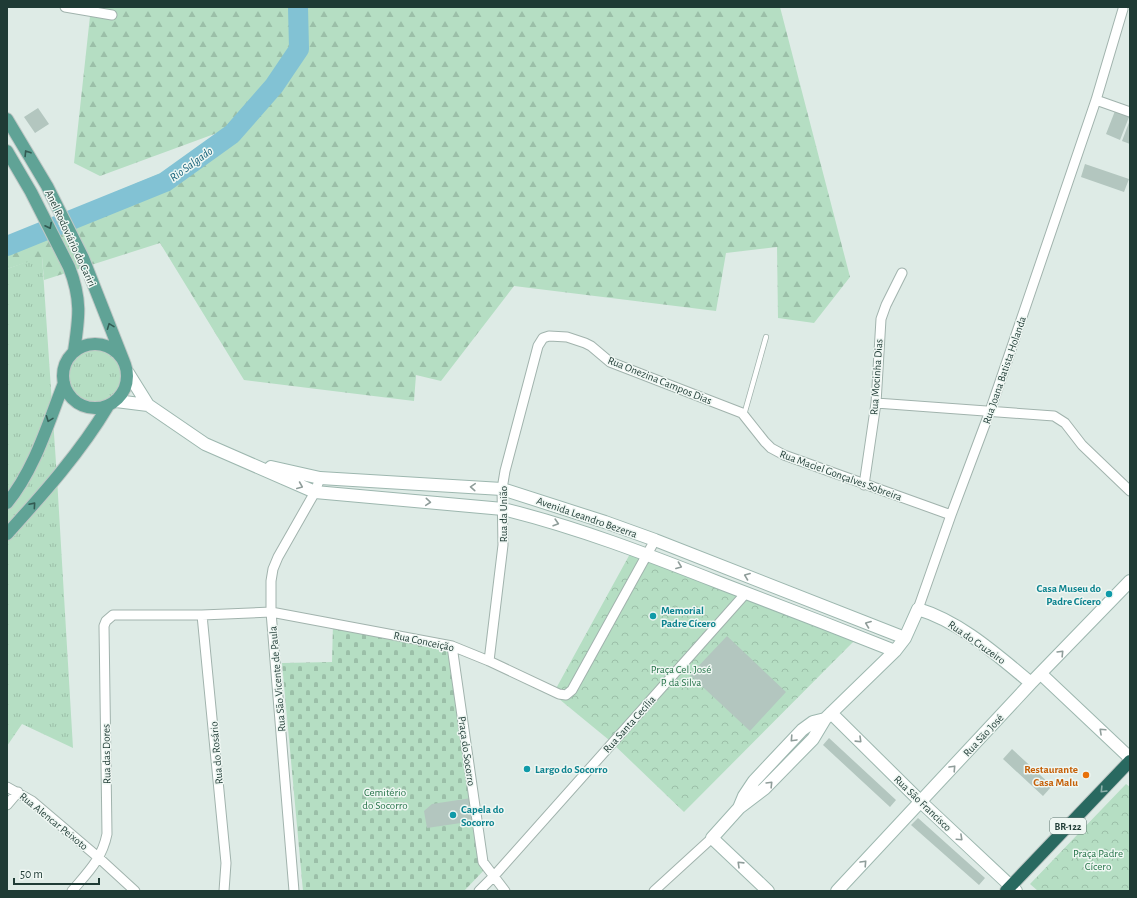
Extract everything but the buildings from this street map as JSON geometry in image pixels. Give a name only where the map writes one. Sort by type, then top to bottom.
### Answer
[{"type":"highway","name":"BR-122","points":[[1011,889],[1130,761]]},
{"type":"main road","name":"Anel Rodoviário do Cariri","points":[[7,119],[47,186],[83,258],[126,368]]},
{"type":"main road","name":"Anel Rodoviário do Cariri","points":[[7,151],[31,192],[74,278],[79,298],[78,323],[74,351]]},
{"type":"main road","points":[[7,534],[79,450],[112,404],[123,393],[127,384],[126,368],[119,355],[112,349],[104,345],[88,345],[74,351],[68,358],[64,367],[64,383],[66,391],[72,398],[86,407],[101,408],[112,404]]},
{"type":"main road","points":[[7,503],[23,480],[31,464],[64,383]]},
{"type":"street","points":[[65,7],[112,15]]},
{"type":"street","name":"Rua Joana Batista Holanda","points":[[904,638],[918,609],[990,411],[1096,100],[1123,9]]},
{"type":"street","points":[[1096,100],[1130,112]]},
{"type":"street","name":"Rua Mocinha Dias","points":[[864,485],[876,403],[881,319],[886,305],[902,273]]},
{"type":"street","name":"Rua Onezina Campos Dias","points":[[556,336],[586,343],[610,362],[738,411],[744,415]]},
{"type":"street","name":"Rua da União","points":[[489,661],[503,545],[502,489],[505,471],[538,346],[544,338],[556,336]]},
{"type":"street","points":[[126,368],[148,405]]},
{"type":"street","points":[[876,403],[1048,415],[1060,419],[1082,444],[1130,491]]},
{"type":"street","points":[[112,404],[148,405]]},
{"type":"street","name":"Avenida Leandro Bezerra","points":[[148,405],[205,444],[315,492],[503,509],[533,516],[648,554],[895,651]]},
{"type":"street","name":"Rua Maciel Gonçalves Sobreira","points":[[744,415],[766,442],[777,452],[864,485],[951,515]]},
{"type":"street","name":"Avenida Leandro Bezerra","points":[[238,459],[320,478],[502,489],[575,512],[655,540],[904,638]]},
{"type":"street","name":"Rua São Vicente de Paula","points":[[294,891],[271,612],[271,581],[273,569],[278,557],[315,492],[320,478]]},
{"type":"street","name":"Rua Conceição","points":[[118,614],[202,615],[271,612],[452,646],[489,661],[559,694],[566,695],[570,693],[655,540]]},
{"type":"street","name":"Rua São José","points":[[837,891],[1130,581]]},
{"type":"street","name":"Rua Santa Cecília","points":[[479,891],[746,593]]},
{"type":"street","name":"Rua do Cruzeiro","points":[[918,609],[960,629],[996,655],[1031,684]]},
{"type":"street","name":"Rua das Dores","points":[[72,891],[99,858],[103,850],[107,834],[104,626],[109,618],[118,614]]},
{"type":"street","name":"Rua do Rosário","points":[[202,615],[226,863],[224,891]]},
{"type":"street","points":[[654,891],[712,838],[739,808],[764,789],[813,739],[828,716],[895,651],[904,638]]},
{"type":"street","name":"Praça do Socorro","points":[[452,646],[483,862],[505,891]]},
{"type":"street","points":[[1041,674],[1130,758]]},
{"type":"street","name":"Rua São Francisco","points":[[828,716],[921,802],[1011,889]]},
{"type":"street","name":"Rua Alencar Peixoto","points":[[7,787],[32,801],[135,891]]},
{"type":"street","points":[[7,805],[18,792]]},
{"type":"street","points":[[712,838],[768,891]]},
{"type":"lane","points":[[744,415],[766,337]]},
{"type":"green space","points":[[91,7],[780,7],[850,277],[814,323],[778,318],[777,247],[726,253],[716,311],[514,286],[441,381],[416,375],[414,401],[244,380],[160,243],[44,280],[42,257],[7,269],[7,237],[166,171],[217,133],[100,176],[74,163]]},
{"type":"green space","points":[[42,256],[73,748],[22,724],[7,746],[7,269]]},
{"type":"green space","points":[[94,348],[105,350],[114,356],[120,365],[122,376],[120,387],[114,396],[105,402],[94,404],[83,402],[74,396],[68,387],[66,376],[68,365],[74,356],[83,350]]},
{"type":"green space","name":"Praça Cel. José P. da Silva","points":[[631,552],[855,640],[684,812],[609,740],[553,694]]},
{"type":"green space","name":"Cemitério do Socorro","points":[[333,624],[453,653],[487,867],[464,891],[303,891],[282,663],[332,662]]},
{"type":"green space","name":"Praça Padre Cícero","points":[[1126,784],[1130,787],[1130,891],[1038,891],[1030,884]]},
{"type":"waterway","name":"Rio Salgado","points":[[7,246],[165,182],[232,134],[274,86],[299,49],[298,7]]},
{"type":"place","name":"Casa Museu do Padre Cícero","points":[[1109,594]]},
{"type":"place","name":"Memorial Padre Cícero","points":[[653,616]]},
{"type":"place","name":"Largo do Socorro","points":[[527,769]]},
{"type":"place","name":"Restaurante Casa Malu","points":[[1086,775]]},
{"type":"place","name":"Capela do Socorro","points":[[453,815]]}]
